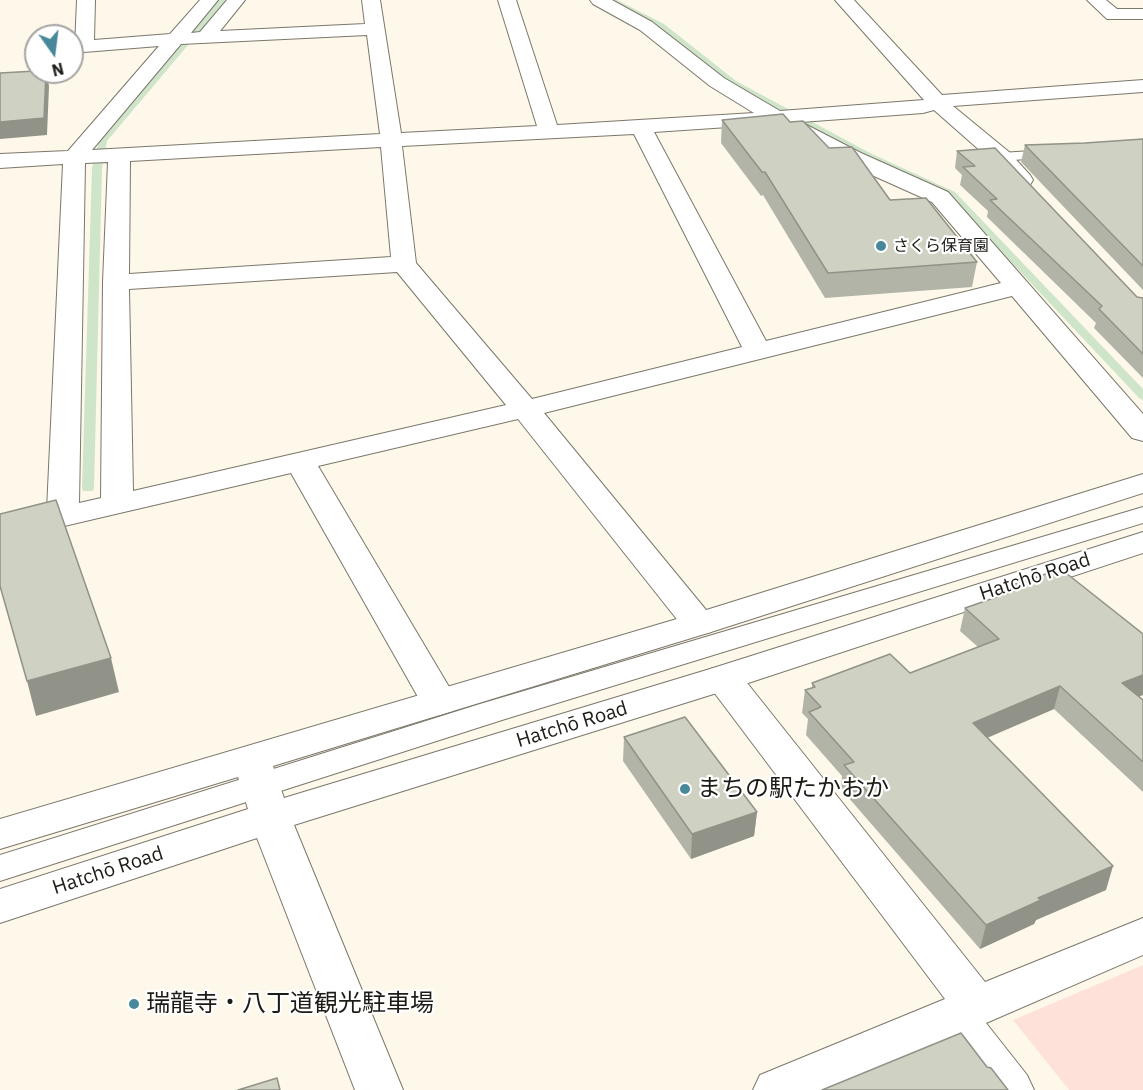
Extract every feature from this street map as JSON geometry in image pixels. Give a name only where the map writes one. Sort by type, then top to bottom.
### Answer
[{"type":"street","points":[[86,0],[84,46],[205,37],[376,29]]},
{"type":"street","points":[[63,516],[77,157],[209,0]]},
{"type":"street","points":[[205,37],[236,0]]},
{"type":"street","points":[[371,0],[392,140],[404,264],[699,624]]},
{"type":"street","points":[[507,0],[549,132]]},
{"type":"street","points":[[599,0],[646,26],[717,82],[776,117],[853,158],[940,197],[1143,432]]},
{"type":"street","points":[[844,0],[938,103],[1001,157],[1040,199]]},
{"type":"street","points":[[1095,0],[1113,15],[1143,14]]},
{"type":"street","points":[[0,162],[641,127],[923,107],[945,100],[1143,86]]},
{"type":"street","points":[[641,127],[757,350]]},
{"type":"street","points":[[117,503],[118,155]]},
{"type":"street","points":[[116,282],[404,264]]},
{"type":"street","points":[[0,531],[525,409],[1018,287]]},
{"type":"street","points":[[300,462],[439,702]]},
{"type":"street","points":[[0,834],[699,624],[1143,483]]},
{"type":"street","points":[[0,868],[491,712],[1143,515]]},
{"type":"street","name":"Hatchō Road","points":[[0,906],[269,818],[723,678],[1143,542]]},
{"type":"street","points":[[723,678],[965,1011],[1010,1090]]},
{"type":"street","points":[[251,758],[269,818],[379,1090]]},
{"type":"street","points":[[777,1090],[1143,936]]},
{"type":"lane","points":[[1001,157],[1060,153]]},
{"type":"shaded area","points":[[1143,965],[1143,1090],[1069,1090],[1013,1020]]},
{"type":"building","points":[[24,72],[24,84],[45,84],[44,118],[0,122],[0,73]]},
{"type":"building","points":[[783,114],[790,122],[803,121],[829,148],[852,147],[890,200],[926,198],[977,262],[828,273],[765,172],[762,172],[722,120]]},
{"type":"building","points":[[1143,139],[1143,266],[1025,145]]},
{"type":"building","points":[[995,148],[1137,297],[1143,298],[1143,354],[1099,309],[1102,306],[990,200],[997,199],[963,167],[975,166],[957,151]]},
{"type":"building","points":[[56,500],[111,658],[27,681],[0,586],[0,514]]},
{"type":"building","points":[[1061,569],[1143,634],[1143,675],[1122,683],[1143,700],[1143,762],[1060,686],[973,723],[1113,866],[1038,898],[1041,900],[986,925],[844,765],[854,762],[809,712],[821,707],[805,690],[815,687],[812,683],[890,654],[910,673],[999,639],[965,608],[1017,590],[1012,585]]},
{"type":"building","points":[[685,717],[757,812],[692,834],[624,737]]},
{"type":"building","points":[[961,1033],[1008,1090],[822,1090]]},
{"type":"building","points":[[277,1078],[280,1090],[238,1090]]},
{"type":"waterway","points":[[88,488],[97,168],[103,141],[222,0]]},
{"type":"waterway","points":[[612,0],[661,26],[733,83],[869,156],[952,194],[1143,396]]},
{"type":"place","name":"さくら保育園","points":[[881,246]]},
{"type":"place","name":"まちの駅たかおか","points":[[685,789]]},
{"type":"place","name":"瑞龍寺・八丁道観光駐車場","points":[[134,1004]]}]
